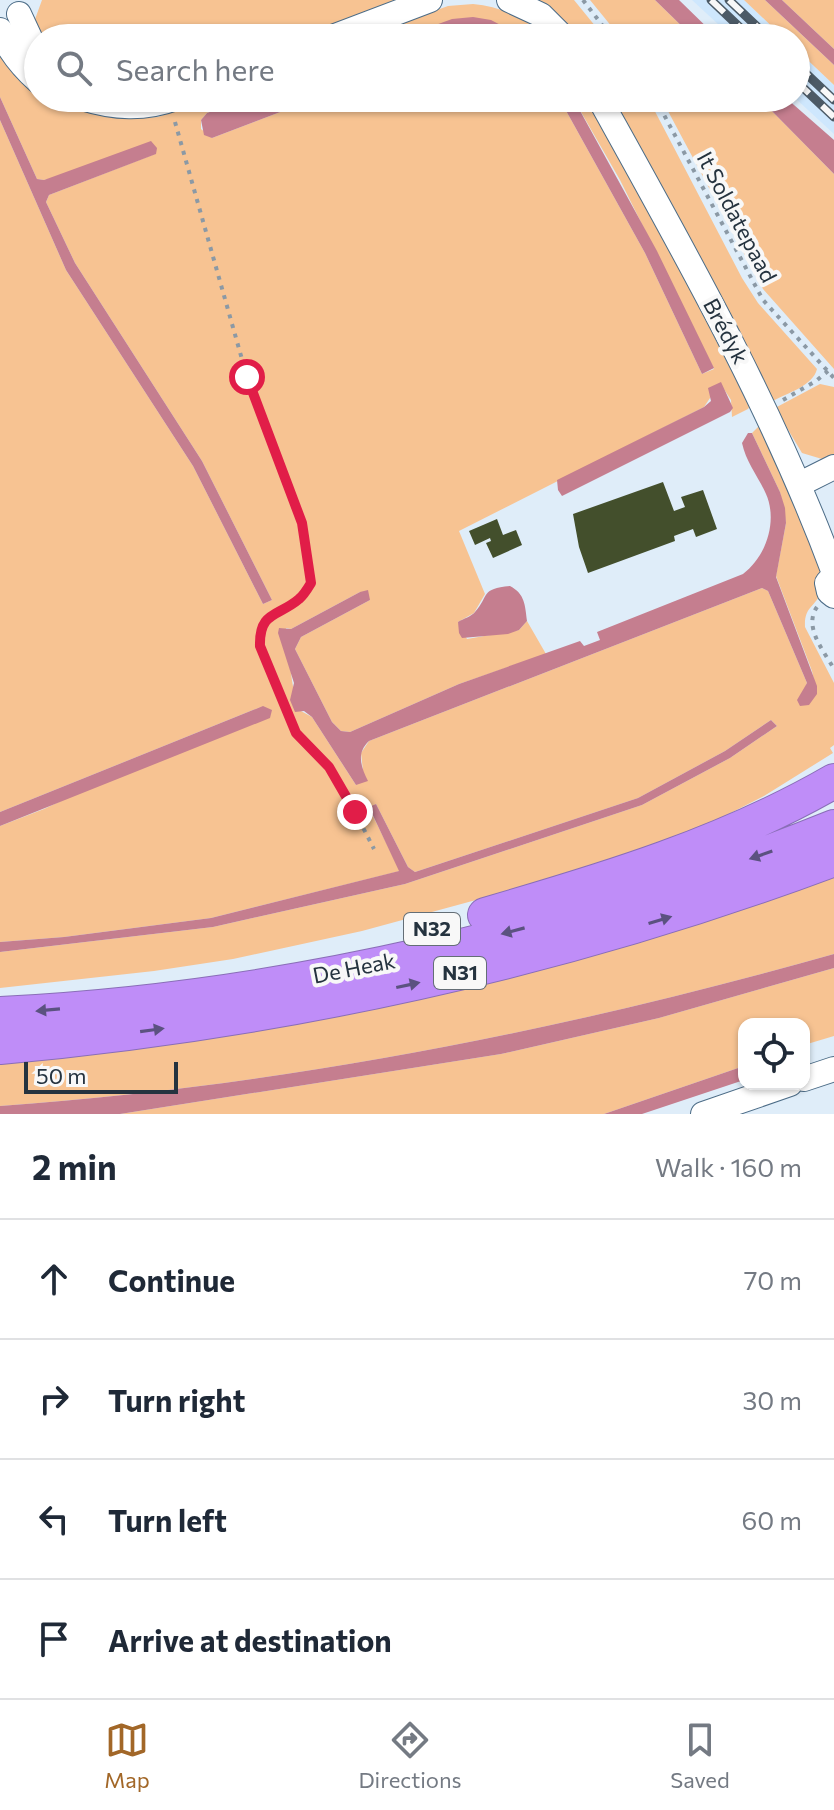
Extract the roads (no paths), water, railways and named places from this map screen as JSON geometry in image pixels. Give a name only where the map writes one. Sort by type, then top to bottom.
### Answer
[{"type":"highway","name":"N32","points":[[152,1000],[237,974],[390,941],[639,868],[739,829],[834,781]]},
{"type":"highway","name":"De Heak","points":[[0,1014],[152,1000],[336,972],[495,936],[649,893],[834,827]]},
{"type":"highway","name":"De Heak","points":[[0,1047],[232,1019],[432,980],[600,938],[686,912],[834,859]]},
{"type":"street","points":[[367,24],[430,0]]},
{"type":"street","points":[[509,0],[541,15],[550,24]]},
{"type":"street","points":[[0,30],[24,66]]},
{"type":"street","name":"Brédyk","points":[[607,112],[682,248],[765,409],[800,484],[833,584]]},
{"type":"street","points":[[800,484],[834,467]]},
{"type":"street","points":[[810,1077],[834,1069]]},
{"type":"street","points":[[703,1114],[773,1090]]},
{"type":"railway","points":[[711,0],[736,24]]},
{"type":"railway","points":[[729,0],[754,24]]},
{"type":"railway","points":[[810,77],[834,100]]},
{"type":"railway","points":[[810,94],[834,117]]}]
